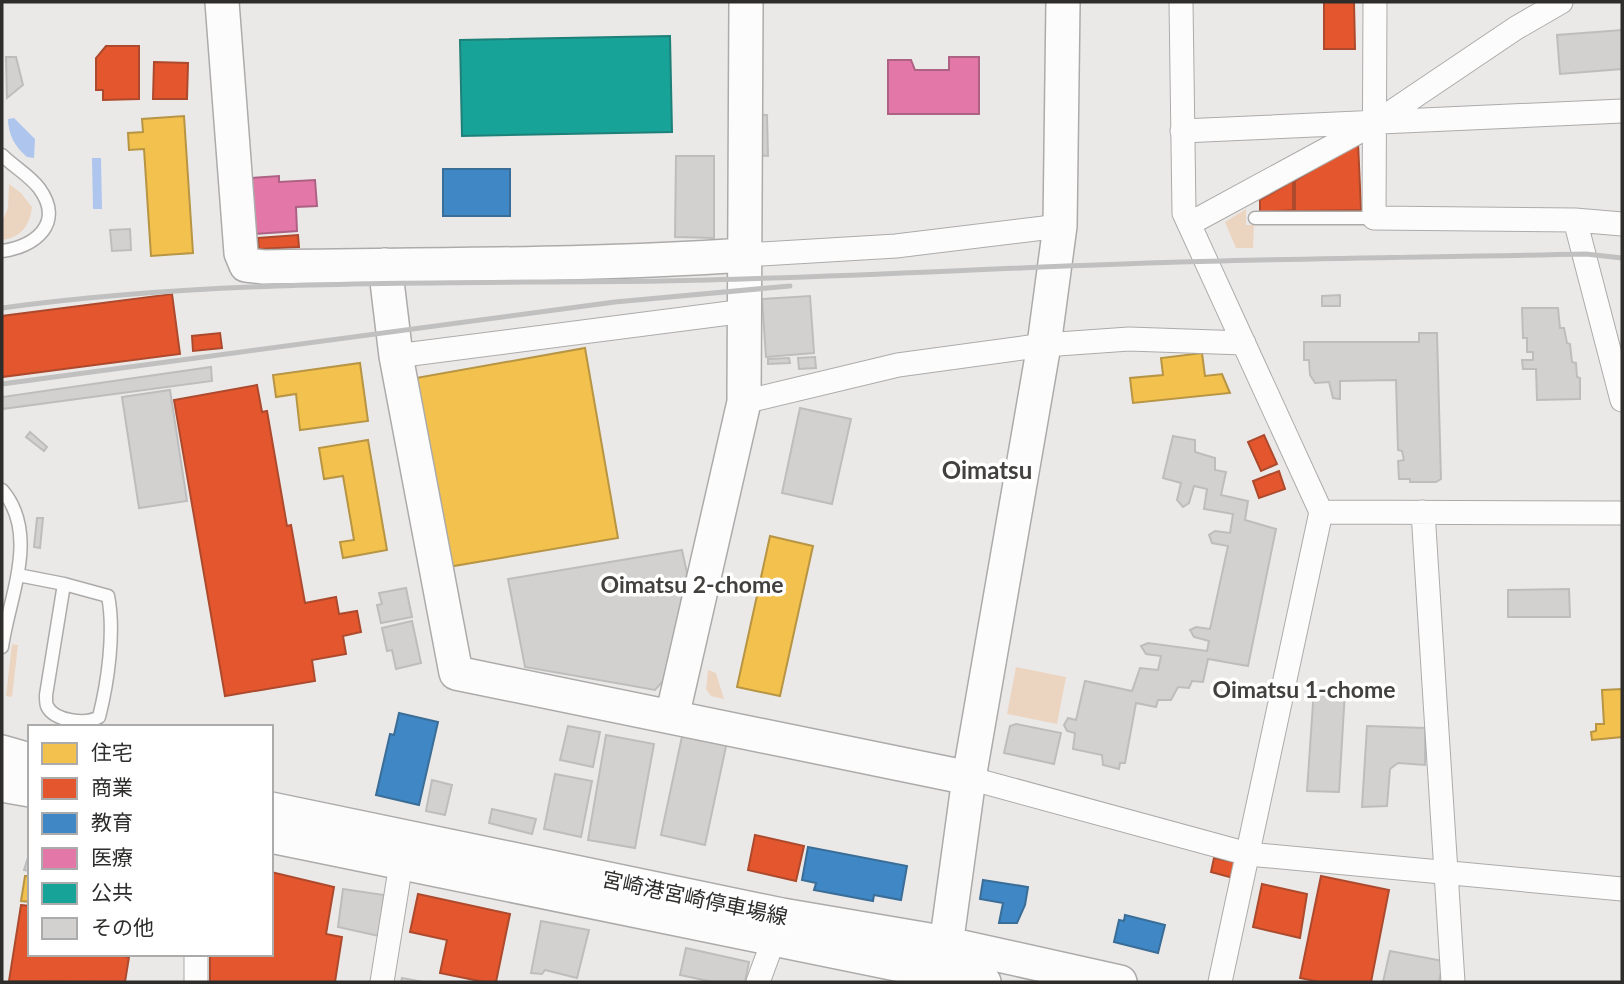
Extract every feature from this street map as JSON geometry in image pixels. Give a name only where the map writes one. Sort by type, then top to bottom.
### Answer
[{"type":"street","points":[[222,2],[241,254],[246,265],[264,267],[648,260],[896,246],[1060,226]]},
{"type":"street","points":[[672,717],[744,402],[746,2]]},
{"type":"street","points":[[942,966],[969,778],[1044,345],[1060,226],[1063,2]]},
{"type":"street","points":[[1181,2],[1182,207],[1321,512],[1220,982]]},
{"type":"street","points":[[1375,2],[1374,218],[1575,220],[1622,224]]},
{"type":"street","points":[[1189,224],[1375,123],[1516,28],[1561,2]]},
{"type":"street","points":[[1182,131],[1622,111]]},
{"type":"street","points":[[1575,220],[1622,400]]},
{"type":"street","points":[[385,265],[396,356],[456,673],[969,778],[1248,854],[1622,889]]},
{"type":"street","points":[[396,356],[745,311]]},
{"type":"street","points":[[744,402],[898,365],[1044,345],[1129,339],[1244,343]]},
{"type":"street","points":[[1321,512],[1622,513]]},
{"type":"street","points":[[1423,512],[1453,982]]},
{"type":"street","points":[[2,752],[28,759]]},
{"type":"street","points":[[2,785],[28,790]]},
{"type":"street","name":"宮崎港宮崎停車場線","points":[[273,810],[403,850]]},
{"type":"street","name":"宮崎港宮崎停車場線","points":[[273,836],[403,850],[779,927],[942,966],[984,982]]},
{"type":"street","points":[[382,982],[403,850]]},
{"type":"street","points":[[758,982],[779,927]]},
{"type":"street","points":[[195,956],[196,982]]},
{"type":"street","name":"宮崎港宮崎停車場線","points":[[942,966],[1120,982]]},
{"type":"lane","points":[[2,155],[38,187],[47,203],[49,220],[40,237],[21,249],[2,251]]},
{"type":"lane","points":[[1255,218],[1374,218]]},
{"type":"lane","points":[[2,490],[14,507],[20,529],[18,575],[5,615],[2,647]]},
{"type":"lane","points":[[18,575],[64,584],[108,596],[111,613],[103,700],[99,717],[93,720],[53,714],[46,705],[64,584]]},
{"type":"shaded area","points":[[9,184],[21,193],[32,207],[23,230],[14,237],[2,240],[2,222],[8,208]]},
{"type":"shaded area","points":[[1246,209],[1246,225],[1254,225],[1253,248],[1236,248],[1225,222]]},
{"type":"shaded area","points":[[12,644],[18,645],[12,697],[6,696]]},
{"type":"shaded area","points":[[1016,667],[1066,677],[1057,724],[1007,714]]},
{"type":"shaded area","points":[[708,670],[716,673],[724,699],[711,696],[706,689]]},
{"type":"water","points":[[14,118],[35,139],[34,158],[27,157],[13,140],[8,119]]},
{"type":"water","points":[[92,158],[101,158],[102,209],[93,209]]},
{"type":"building: 住宅","points":[[184,116],[193,253],[151,256],[144,149],[129,150],[128,133],[143,132],[142,119]]},
{"type":"building: 住宅","points":[[585,348],[618,538],[448,567],[416,378]]},
{"type":"building: 住宅","points":[[1202,353],[1205,376],[1222,374],[1230,393],[1133,403],[1130,378],[1163,375],[1161,358]]},
{"type":"building: 住宅","points":[[360,363],[368,421],[300,430],[296,394],[276,397],[273,375]]},
{"type":"building: 住宅","points":[[368,440],[387,550],[343,558],[340,542],[354,540],[343,476],[324,479],[319,448]]},
{"type":"building: 住宅","points":[[770,536],[813,546],[780,696],[737,687]]},
{"type":"building: 住宅","points":[[1622,689],[1622,737],[1592,740],[1591,732],[1596,731],[1596,724],[1604,724],[1602,690]]},
{"type":"building: 住宅","points":[[25,876],[28,876],[28,902],[21,901]]},
{"type":"building: 商業","points":[[1324,2],[1354,2],[1355,49],[1324,49]]},
{"type":"building: 商業","points":[[106,46],[139,46],[139,99],[103,100],[103,90],[96,90],[96,58]]},
{"type":"building: 商業","points":[[154,62],[188,63],[187,99],[153,99]]},
{"type":"building: 商業","points":[[1358,142],[1361,210],[1295,211],[1295,181]]},
{"type":"building: 商業","points":[[1293,181],[1293,210],[1260,212],[1260,200]]},
{"type":"building: 商業","points":[[298,235],[299,247],[259,249],[258,238]]},
{"type":"building: 商業","points":[[172,294],[180,354],[2,377],[2,316]]},
{"type":"building: 商業","points":[[220,333],[222,348],[193,351],[192,336]]},
{"type":"building: 商業","points":[[257,385],[262,412],[267,411],[287,526],[291,525],[305,603],[336,597],[339,614],[357,611],[361,632],[343,636],[346,654],[312,660],[315,681],[225,696],[174,400]]},
{"type":"building: 商業","points":[[1264,435],[1277,464],[1261,471],[1248,442]]},
{"type":"building: 商業","points":[[1279,471],[1285,489],[1259,498],[1253,481]]},
{"type":"building: 商業","points":[[755,835],[804,846],[796,881],[748,870]]},
{"type":"building: 商業","points":[[1214,858],[1234,862],[1238,871],[1237,879],[1211,872]]},
{"type":"building: 商業","points":[[273,872],[334,887],[326,934],[342,937],[335,982],[210,982],[210,956],[273,956]]},
{"type":"building: 商業","points":[[1321,876],[1389,890],[1371,982],[1320,982],[1300,978]]},
{"type":"building: 商業","points":[[1262,884],[1307,894],[1300,938],[1253,927]]},
{"type":"building: 商業","points":[[418,894],[510,914],[496,982],[440,973],[447,940],[410,932]]},
{"type":"building: 商業","points":[[21,905],[28,906],[28,956],[129,957],[125,982],[9,981]]},
{"type":"building: 教育","points":[[443,169],[510,169],[510,216],[443,216]]},
{"type":"building: 教育","points":[[399,713],[438,722],[419,805],[376,795],[390,734],[394,735]]},
{"type":"building: 教育","points":[[808,847],[907,866],[901,900],[874,895],[873,901],[814,890],[816,883],[802,880]]},
{"type":"building: 教育","points":[[983,880],[1028,887],[1025,905],[1017,923],[999,923],[1003,903],[980,899]]},
{"type":"building: 教育","points":[[1125,915],[1165,925],[1158,953],[1114,942],[1119,920],[1124,921]]},
{"type":"building: 医療","points":[[949,57],[979,57],[979,114],[888,114],[888,60],[911,60],[915,70],[949,70]]},
{"type":"building: 医療","points":[[279,176],[279,182],[315,180],[317,206],[296,207],[297,231],[255,234],[252,178]]},
{"type":"building: 公共","points":[[670,36],[672,132],[462,136],[460,40]]},
{"type":"building: その他","points":[[1622,30],[1622,69],[1560,74],[1557,35]]},
{"type":"building: その他","points":[[6,57],[16,57],[23,85],[7,98]]},
{"type":"building: その他","points":[[756,115],[767,115],[768,156],[757,155]]},
{"type":"building: その他","points":[[676,156],[714,156],[714,238],[675,237]]},
{"type":"building: その他","points":[[130,229],[131,250],[112,251],[110,230]]},
{"type":"building: その他","points":[[1340,295],[1340,306],[1322,306],[1322,296]]},
{"type":"building: その他","points":[[810,296],[814,353],[766,357],[762,299]]},
{"type":"building: その他","points":[[1522,308],[1558,308],[1560,328],[1564,328],[1567,343],[1570,344],[1572,362],[1576,363],[1577,377],[1580,378],[1580,399],[1537,400],[1536,369],[1523,369],[1522,360],[1533,360],[1533,352],[1527,352],[1527,338],[1523,338]]},
{"type":"building: その他","points":[[1419,333],[1437,333],[1441,479],[1436,482],[1410,482],[1410,479],[1399,479],[1398,461],[1404,460],[1402,451],[1398,450],[1396,380],[1340,381],[1340,399],[1333,398],[1329,382],[1315,383],[1310,375],[1309,360],[1304,360],[1304,342],[1419,342]]},
{"type":"building: その他","points":[[815,357],[816,368],[799,369],[798,358]]},
{"type":"building: その他","points":[[789,358],[790,363],[768,364],[768,359]]},
{"type":"building: その他","points":[[211,367],[212,381],[2,409],[2,397]]},
{"type":"building: その他","points":[[170,390],[187,501],[139,508],[122,397]]},
{"type":"building: その他","points":[[800,408],[851,419],[832,504],[782,493]]},
{"type":"building: その他","points":[[30,432],[47,447],[44,451],[26,437]]},
{"type":"building: その他","points":[[1173,436],[1195,440],[1195,452],[1215,458],[1215,470],[1226,472],[1221,495],[1248,501],[1245,520],[1276,529],[1248,666],[1208,659],[1203,682],[1192,681],[1189,688],[1178,687],[1171,700],[1158,700],[1156,707],[1136,703],[1125,763],[1120,763],[1119,769],[1103,765],[1102,755],[1073,749],[1075,733],[1067,731],[1064,725],[1068,718],[1076,720],[1085,681],[1132,691],[1140,668],[1158,670],[1161,656],[1146,654],[1141,646],[1148,643],[1207,651],[1209,641],[1194,637],[1190,630],[1196,627],[1210,629],[1228,546],[1212,543],[1209,535],[1215,531],[1230,533],[1233,514],[1204,509],[1207,489],[1194,486],[1189,503],[1183,507],[1177,500],[1181,483],[1163,478]]},
{"type":"building: その他","points":[[37,518],[43,518],[40,548],[34,547]]},
{"type":"building: その他","points":[[682,550],[687,573],[665,679],[655,690],[525,667],[508,579]]},
{"type":"building: その他","points":[[406,588],[412,617],[381,623],[377,605],[382,604],[379,593]]},
{"type":"building: その他","points":[[1569,589],[1570,617],[1508,617],[1508,590]]},
{"type":"building: その他","points":[[412,621],[421,663],[396,669],[392,650],[387,651],[382,628]]},
{"type":"building: その他","points":[[1314,689],[1345,691],[1339,792],[1307,791]]},
{"type":"building: その他","points":[[1016,724],[1061,733],[1054,764],[1004,753],[1010,726]]},
{"type":"building: その他","points":[[568,726],[600,732],[593,767],[560,760]]},
{"type":"building: その他","points":[[1367,726],[1425,728],[1425,765],[1398,763],[1390,769],[1387,806],[1362,807]]},
{"type":"building: その他","points":[[684,727],[728,737],[705,845],[661,835]]},
{"type":"building: その他","points":[[606,735],[654,744],[635,848],[588,840]]},
{"type":"building: その他","points":[[555,774],[592,781],[581,837],[544,829]]},
{"type":"building: その他","points":[[432,780],[452,785],[445,815],[426,811]]},
{"type":"building: その他","points":[[492,809],[536,819],[532,834],[489,823]]},
{"type":"building: その他","points":[[343,889],[384,895],[379,936],[338,927]]},
{"type":"building: その他","points":[[541,921],[589,930],[577,978],[545,970],[542,974],[531,973]]},
{"type":"building: その他","points":[[686,948],[749,962],[745,982],[713,982],[680,975]]},
{"type":"building: その他","points":[[1390,951],[1443,961],[1439,982],[1383,982]]},
{"type":"building: その他","points":[[402,978],[423,982],[401,982]]},
{"type":"railway","points":[[2,308],[84,298],[332,284],[727,280],[1281,259],[1586,254],[1622,258]]},
{"type":"railway","points":[[2,384],[615,302],[790,286]]},
{"type":"district","name":"Oimatsu","points":[[987,469]]},
{"type":"district","name":"Oimatsu 2-chome","points":[[692,584]]},
{"type":"district","name":"Oimatsu 1-chome","points":[[1304,689]]}]
